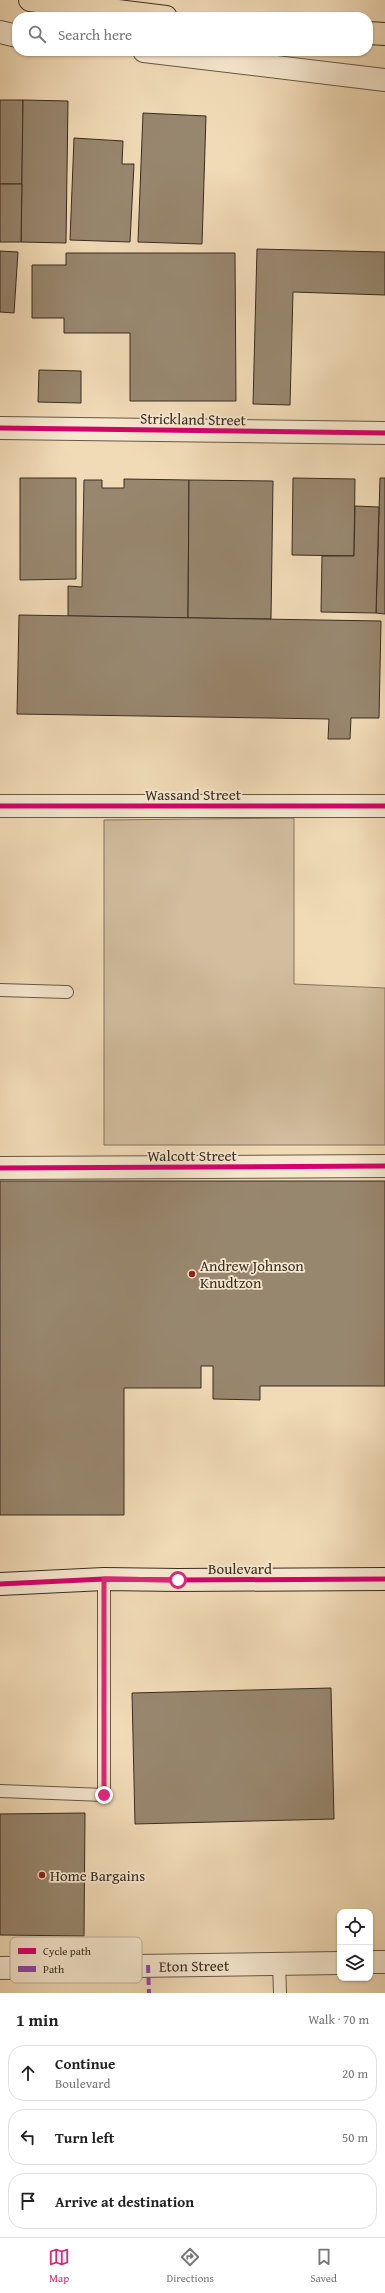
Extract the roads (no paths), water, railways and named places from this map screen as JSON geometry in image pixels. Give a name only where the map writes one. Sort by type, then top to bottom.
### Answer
[{"type":"highway","points":[[30,0],[126,12]]},
{"type":"highway","points":[[373,33],[385,34]]},
{"type":"street","points":[[0,32],[12,35]]},
{"type":"street","points":[[186,56],[385,80]]},
{"type":"street","name":"Strickland Street","points":[[0,428],[385,433]]},
{"type":"street","name":"Wassand Street","points":[[0,806],[385,806]]},
{"type":"street","name":"Walcott Street","points":[[0,1168],[385,1166]]},
{"type":"street","name":"Boulevard","points":[[0,1584],[104,1579],[385,1579]]},
{"type":"street","name":"Eton Street","points":[[142,1965],[337,1962]]},
{"type":"street","points":[[373,1962],[385,1962]]},
{"type":"street","name":"Eton Street","points":[[0,1968],[10,1968]]},
{"type":"lane","points":[[0,990],[67,992]]},
{"type":"lane","points":[[0,1792],[104,1795],[104,1579]]},
{"type":"lane","points":[[279,1963],[280,1993]]},
{"type":"place","name":"Andrew Johnson Knudtzon","points":[[192,1274]]},
{"type":"place","name":"Home Bargains","points":[[42,1875]]}]
